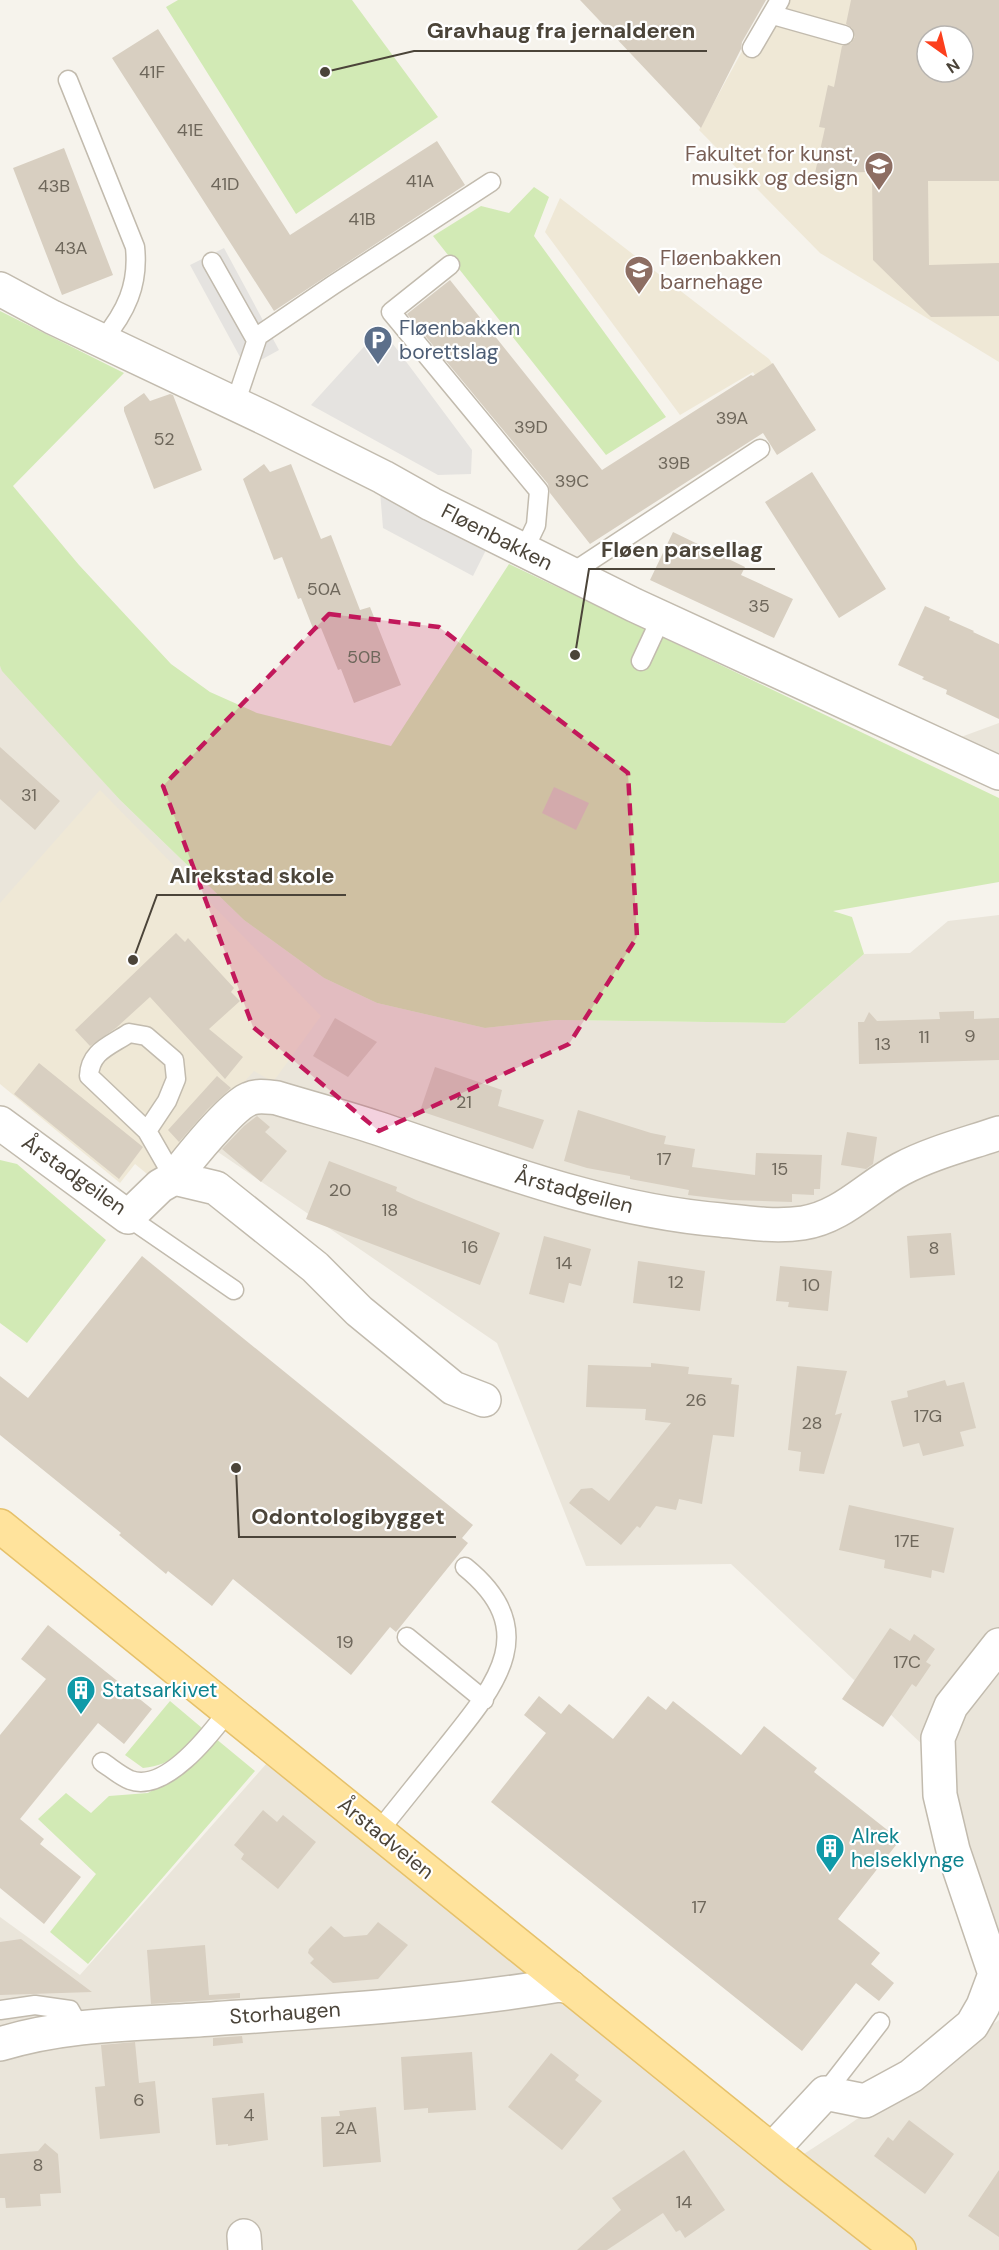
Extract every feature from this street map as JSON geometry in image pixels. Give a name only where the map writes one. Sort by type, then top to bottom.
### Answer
[{"type":"main road","name":"Årstadveien","points":[[0,1526],[899,2250]]},
{"type":"street","name":"Fløenbakken","points":[[0,289],[102,341],[235,404],[570,574],[999,773]]},
{"type":"street","name":"Årstadgeilen","points":[[0,1123],[128,1217],[160,1186],[174,1178],[238,1106],[249,1099],[262,1096],[277,1098],[375,1128],[506,1173],[574,1193],[676,1216],[778,1225],[803,1223],[826,1217],[907,1167],[999,1133]]},
{"type":"street","points":[[174,1178],[216,1188],[315,1267],[359,1311],[453,1388],[484,1400]]},
{"type":"street","points":[[772,2150],[825,2093],[865,2101],[911,2076],[972,2025],[983,2006],[995,1974],[953,1850],[939,1795],[938,1738],[951,1706],[999,1645]]},
{"type":"street","name":"Storhaugen","points":[[0,2044],[57,2030],[497,1995],[560,1985],[570,1987]]},
{"type":"lane","points":[[752,48],[777,8],[844,35]]},
{"type":"lane","points":[[68,80],[135,247],[134,286],[121,316],[102,341]]},
{"type":"lane","points":[[235,404],[256,340],[333,285],[491,182]]},
{"type":"lane","points":[[212,262],[256,340]]},
{"type":"lane","points":[[450,265],[391,312],[539,491],[536,525],[524,550]]},
{"type":"lane","points":[[570,574],[760,449]]},
{"type":"lane","points":[[641,661],[662,618]]},
{"type":"lane","points":[[147,1131],[167,1101],[176,1079],[174,1060],[146,1036],[129,1033],[96,1054],[89,1064],[89,1076],[147,1131],[174,1178]]},
{"type":"lane","points":[[128,1217],[234,1290]]},
{"type":"lane","points":[[378,1832],[484,1700],[500,1672],[506,1643],[504,1621],[498,1601],[465,1567]]},
{"type":"lane","points":[[407,1637],[484,1700]]},
{"type":"lane","points":[[102,1762],[131,1780],[149,1780],[168,1772],[192,1754],[212,1733],[228,1711]]},
{"type":"lane","points":[[0,2010],[35,2005],[70,2010],[80,2028]]},
{"type":"lane","points":[[825,2093],[880,2022]]},
{"type":"highlighted area","points":[[329,614],[439,627],[628,773],[637,937],[569,1044],[379,1131],[253,1027],[163,786]]},
{"type":"shaded area","name":"Fakultet for kunst, musikk og design","points":[[770,0],[999,0],[999,362],[820,253],[699,130]]},
{"type":"shaded area","name":"Fløenbakken barnehage","points":[[560,198],[769,359],[815,428],[777,452],[784,419],[753,372],[680,415],[545,232]]},
{"type":"shaded area","points":[[224,248],[279,350],[246,368],[190,265]]},
{"type":"shaded area","name":"Fløenbakken borettslag","points":[[381,328],[472,450],[471,474],[438,475],[311,405]]},
{"type":"shaded area","points":[[380,491],[486,550],[473,576],[383,528]]},
{"type":"shaded area","points":[[0,666],[120,800],[244,920],[324,978],[377,1003],[485,1028],[556,1020],[785,1023],[864,954],[910,953],[948,921],[999,915],[999,1959],[942,1763],[731,1564],[586,1566],[497,1343],[196,1137],[0,914]]},
{"type":"shaded area","points":[[999,723],[999,754],[961,737]]},
{"type":"shaded area","points":[[100,790],[321,1016],[273,1082],[254,1071],[163,1172],[152,1178],[135,1164],[120,1183],[0,1084],[0,903]]},
{"type":"shaded area","points":[[267,1763],[569,2008],[776,2172],[844,2128],[999,2020],[999,2250],[0,2250],[0,1917],[80,1975]]},
{"type":"green space","points":[[178,0],[352,0],[438,117],[296,214],[166,7]]},
{"type":"green space","points":[[534,187],[549,197],[534,236],[666,417],[606,455],[433,236],[481,206],[509,213]]},
{"type":"green space","points":[[0,311],[124,373],[13,486],[79,565],[171,664],[210,692],[257,713],[391,746],[509,564],[999,798],[999,882],[833,911],[852,917],[864,954],[785,1023],[556,1020],[485,1028],[377,1003],[324,978],[244,920],[120,800],[2,671],[0,666]]},
{"type":"green space","points":[[0,1160],[17,1164],[106,1240],[27,1343],[0,1323]]},
{"type":"green space","points":[[170,1701],[202,1728],[183,1750],[170,1760],[163,1764],[143,1768],[125,1755]]},
{"type":"green space","points":[[215,1738],[255,1771],[88,1964],[50,1932],[96,1874],[38,1819],[66,1793],[91,1813],[109,1796],[148,1793],[184,1771]]},
{"type":"building","points":[[580,0],[766,0],[742,42],[741,49],[701,128]]},
{"type":"building","points":[[851,0],[999,0],[999,181],[928,181],[929,265],[999,263],[999,316],[931,317],[873,260],[872,172],[815,173],[825,128],[819,127],[828,85],[834,87],[842,46],[851,43],[855,37],[852,28],[846,24]]},
{"type":"building","points":[[158,29],[290,235],[437,141],[465,185],[274,311],[112,58]]},
{"type":"building","points":[[64,148],[113,275],[62,295],[13,168]]},
{"type":"building","points":[[450,280],[602,470],[773,363],[816,430],[777,455],[763,433],[590,544],[550,493],[548,484],[407,314]]},
{"type":"building","points":[[144,393],[150,401],[173,395],[202,470],[154,489],[124,411],[124,407]]},
{"type":"building","points":[[264,464],[270,472],[291,464],[321,539],[331,535],[360,610],[370,607],[401,685],[354,703],[321,628],[314,631],[301,598],[298,599],[282,557],[274,560],[243,479]]},
{"type":"building","points":[[812,472],[886,589],[839,618],[765,502]]},
{"type":"building","points":[[673,532],[745,567],[741,575],[793,599],[774,638],[650,580]]},
{"type":"building","points":[[925,606],[999,644],[999,719],[946,694],[947,690],[898,665]]},
{"type":"building","points":[[0,747],[60,801],[35,830],[0,799]]},
{"type":"building","points":[[554,787],[589,803],[576,830],[542,813]]},
{"type":"building","points":[[176,933],[185,942],[188,938],[234,988],[231,992],[240,1001],[209,1029],[243,1057],[225,1079],[150,997],[116,1028],[90,1046],[75,1030]]},
{"type":"building","points":[[974,1011],[974,1019],[999,1018],[999,1060],[859,1064],[858,1022],[864,1022],[869,1012],[877,1021],[940,1019],[939,1012]]},
{"type":"building","points":[[335,1018],[377,1042],[348,1077],[313,1056]]},
{"type":"building","points":[[39,1063],[143,1147],[119,1179],[14,1094]]},
{"type":"building","points":[[435,1067],[502,1090],[498,1106],[544,1120],[533,1149],[420,1111]]},
{"type":"building","points":[[217,1076],[231,1088],[208,1109],[179,1142],[168,1130]]},
{"type":"building","points":[[578,1110],[666,1136],[664,1144],[695,1149],[692,1167],[755,1175],[756,1153],[822,1155],[820,1189],[814,1189],[814,1195],[792,1194],[792,1202],[730,1200],[688,1195],[689,1190],[630,1179],[630,1176],[564,1161]]},
{"type":"building","points":[[257,1116],[270,1127],[265,1132],[287,1151],[261,1182],[222,1149]]},
{"type":"building","points":[[847,1132],[877,1137],[873,1164],[866,1169],[841,1165]]},
{"type":"building","points":[[329,1161],[397,1187],[396,1191],[416,1200],[500,1233],[480,1285],[306,1219]]},
{"type":"building","points":[[951,1233],[955,1275],[910,1278],[907,1236]]},
{"type":"building","points":[[544,1236],[591,1249],[581,1286],[569,1283],[564,1303],[529,1294]]},
{"type":"building","points":[[142,1256],[473,1525],[462,1538],[468,1543],[396,1632],[390,1627],[351,1675],[233,1579],[212,1606],[168,1571],[166,1574],[119,1535],[121,1533],[0,1435],[0,1376],[28,1398]]},
{"type":"building","points":[[638,1261],[705,1271],[700,1311],[633,1303]]},
{"type":"building","points":[[780,1266],[832,1271],[828,1311],[788,1307],[789,1302],[776,1301]]},
{"type":"building","points":[[651,1363],[689,1367],[688,1374],[732,1378],[731,1384],[739,1385],[734,1437],[713,1435],[702,1504],[679,1499],[676,1510],[656,1506],[640,1528],[637,1526],[621,1545],[569,1503],[581,1489],[592,1488],[609,1501],[671,1423],[645,1420],[646,1409],[586,1407],[588,1365],[651,1367]]},
{"type":"building","points":[[797,1366],[847,1371],[835,1415],[842,1413],[824,1474],[799,1471],[801,1452],[788,1450]]},
{"type":"building","points":[[945,1380],[947,1386],[964,1382],[976,1428],[960,1432],[964,1446],[923,1456],[919,1443],[903,1447],[891,1401],[908,1397],[907,1391]]},
{"type":"building","points":[[849,1505],[954,1528],[944,1573],[932,1570],[931,1578],[884,1568],[885,1560],[839,1550]]},
{"type":"building","name":"Statsarkivet","points":[[48,1625],[152,1709],[124,1744],[98,1723],[20,1819],[44,1839],[40,1844],[81,1877],[44,1924],[0,1888],[0,1735],[46,1679],[21,1659]]},
{"type":"building","points":[[890,1628],[910,1641],[914,1634],[935,1649],[926,1662],[931,1665],[916,1687],[912,1684],[883,1727],[842,1699]]},
{"type":"building","name":"Alrek helseklynge","points":[[539,1696],[561,1714],[569,1704],[613,1739],[648,1696],[666,1710],[673,1701],[741,1755],[764,1726],[817,1768],[814,1772],[900,1840],[838,1919],[880,1953],[871,1964],[894,1983],[879,2001],[856,1983],[802,2051],[491,1802],[546,1733],[524,1715]]},
{"type":"building","points":[[263,1810],[277,1822],[283,1815],[316,1842],[278,1889],[241,1859],[244,1854],[234,1845]]},
{"type":"building","points":[[378,1922],[408,1945],[378,1979],[333,1983],[310,1963],[314,1959],[308,1953],[309,1949],[331,1926],[344,1937],[367,1935]]},
{"type":"building","points":[[21,1939],[92,1992],[0,1995],[0,1942]]},
{"type":"building","points":[[205,1945],[209,1995],[240,1993],[240,1998],[151,2004],[147,1950]]},
{"type":"building","points":[[242,2036],[243,2043],[213,2046],[213,2038]]},
{"type":"building","points":[[135,2042],[139,2083],[155,2081],[160,2133],[100,2139],[95,2087],[105,2086],[101,2045]]},
{"type":"building","points":[[472,2052],[476,2110],[428,2113],[428,2108],[404,2110],[401,2057]]},
{"type":"building","points":[[551,2053],[579,2075],[575,2080],[602,2101],[562,2150],[508,2107]]},
{"type":"building","points":[[264,2093],[268,2140],[228,2146],[228,2144],[216,2145],[212,2098]]},
{"type":"building","points":[[376,2107],[381,2162],[323,2167],[321,2117],[340,2116],[339,2111]]},
{"type":"building","points":[[909,2120],[954,2154],[925,2194],[874,2156],[888,2137],[893,2141]]},
{"type":"building","points":[[45,2143],[58,2154],[61,2193],[40,2194],[41,2206],[6,2208],[5,2198],[0,2198],[0,2154],[38,2151]]},
{"type":"building","points":[[684,2150],[725,2210],[685,2238],[680,2230],[676,2232],[663,2213],[607,2250],[577,2250],[621,2210],[612,2198]]},
{"type":"building","points":[[999,2170],[999,2237],[968,2216]]},
{"type":"place","name":"Gravhaug fra jernalderen","points":[[325,72]]},
{"type":"place","name":"Fakultet for kunst, musikk og design","points":[[879,192]]},
{"type":"place","name":"Fløenbakken barnehage","points":[[639,296]]},
{"type":"place","name":"Fløenbakken borettslag","points":[[378,366]]},
{"type":"place","name":"Fløen parsellag","points":[[575,655]]},
{"type":"place","name":"Alrekstad skole","points":[[133,960]]},
{"type":"place","name":"Odontologibygget","points":[[236,1468]]},
{"type":"place","name":"Statsarkivet","points":[[81,1716]]},
{"type":"place","name":"Alrek helseklynge","points":[[830,1874]]}]
